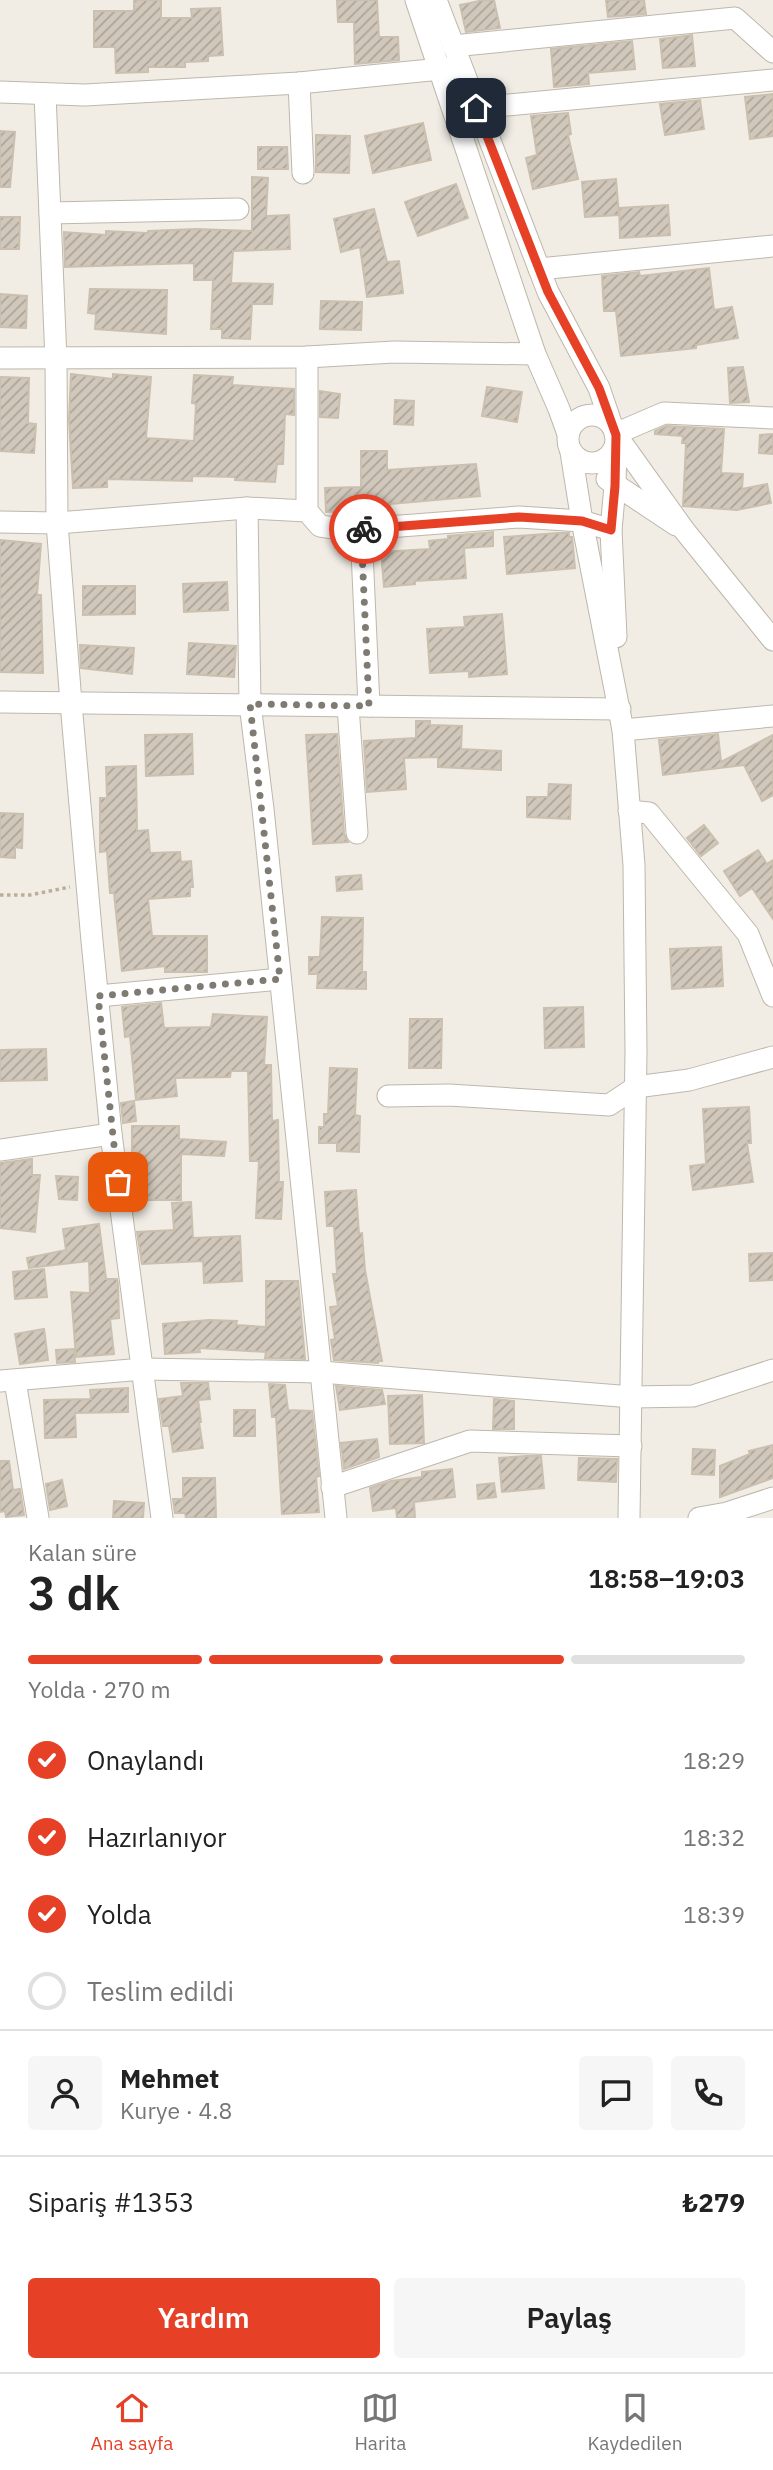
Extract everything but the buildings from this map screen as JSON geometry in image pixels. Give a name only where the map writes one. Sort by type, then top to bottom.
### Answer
[{"type":"street","points":[[416,0],[451,69],[476,108],[548,292],[599,388],[615,435],[615,486],[611,530],[621,720],[634,865],[636,1087],[629,1518]]},
{"type":"street","points":[[436,0],[453,46],[451,69],[535,354],[575,450],[615,486],[684,530]]},
{"type":"street","points":[[453,46],[735,18],[773,52]]},
{"type":"street","points":[[0,92],[85,95],[299,83],[451,69]]},
{"type":"street","points":[[476,108],[773,80]]},
{"type":"street","points":[[299,83],[303,173]]},
{"type":"street","points":[[45,94],[56,359],[57,523],[71,703],[111,1134],[162,1518]]},
{"type":"street","points":[[50,213],[238,209]]},
{"type":"street","points":[[539,269],[773,246]]},
{"type":"street","points":[[0,358],[307,357],[394,352],[535,354]]},
{"type":"street","points":[[307,357],[307,511],[320,526],[348,530],[519,517],[582,521],[611,530]]},
{"type":"street","points":[[575,450],[596,463],[605,460],[615,435],[664,413],[773,418]]},
{"type":"street","points":[[621,720],[582,521],[572,425],[578,419],[597,415],[606,419],[684,530],[773,640]]},
{"type":"street","points":[[0,522],[57,523],[247,509],[307,511]]},
{"type":"street","points":[[247,509],[250,704],[336,1518]]},
{"type":"street","points":[[357,833],[361,529]]},
{"type":"street","points":[[0,702],[358,706],[621,720],[773,716]]},
{"type":"street","points":[[629,811],[649,813],[748,934],[773,996]]},
{"type":"street","points":[[98,996],[280,979]]},
{"type":"street","points":[[388,1096],[449,1095],[609,1105],[636,1087],[689,1080],[773,1057]]},
{"type":"street","points":[[0,1150],[111,1134]]},
{"type":"street","points":[[38,1518],[7,1381],[143,1369],[321,1372],[632,1397],[693,1396],[773,1370]]},
{"type":"street","points":[[332,1487],[470,1441],[631,1446]]},
{"type":"street","points":[[699,1518],[727,1513],[773,1498]]},
{"type":"path","points":[[0,895],[30,895],[87,883]]},
{"type":"way so far","points":[[118,1182],[98,996],[280,979],[250,704],[369,706],[361,529],[364,529]]},
{"type":"route","points":[[364,529],[519,517],[582,521],[611,530],[616,435],[599,388],[548,292],[476,108]]}]
